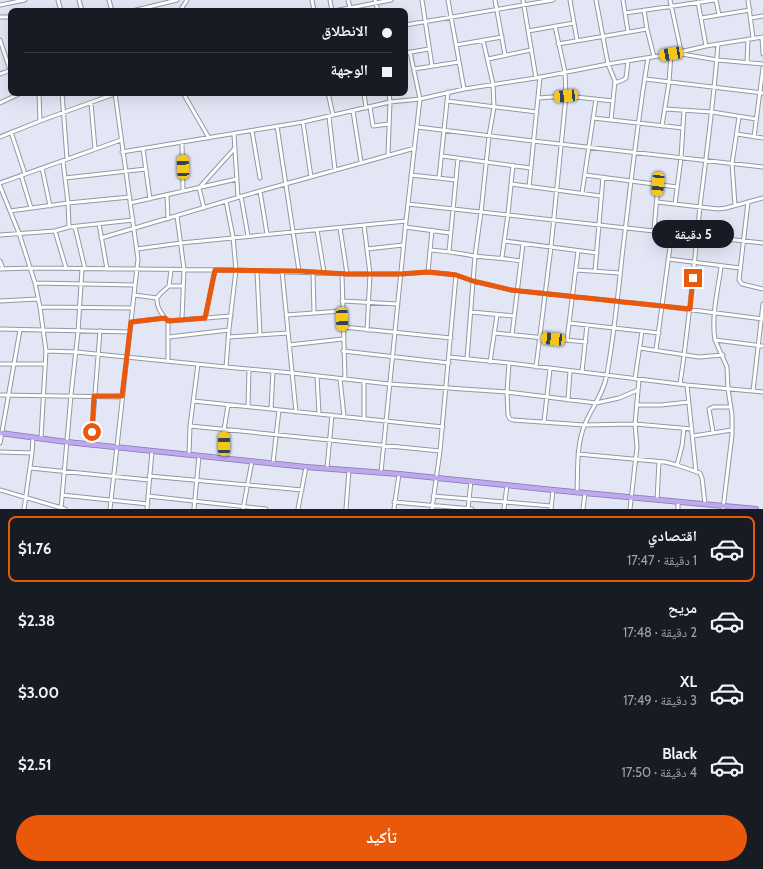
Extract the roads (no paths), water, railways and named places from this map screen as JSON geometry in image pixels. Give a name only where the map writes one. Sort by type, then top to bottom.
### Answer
[{"type":"highway","points":[[1,433],[91,445],[306,467],[381,472],[577,493],[756,509]]},
{"type":"street","points":[[0,5],[25,0]]},
{"type":"street","points":[[153,0],[155,5]]},
{"type":"street","points":[[149,8],[155,5],[177,0]]},
{"type":"street","points":[[348,0],[350,8],[376,1],[391,0]]},
{"type":"street","points":[[422,0],[432,66]]},
{"type":"street","points":[[448,0],[450,18],[464,89]]},
{"type":"street","points":[[495,0],[505,55]]},
{"type":"street","points":[[523,0],[531,50],[538,77],[537,112],[529,187]]},
{"type":"street","points":[[408,25],[551,0]]},
{"type":"street","points":[[570,0],[577,40]]},
{"type":"street","points":[[596,0],[608,64],[614,78],[611,120]]},
{"type":"street","points":[[623,0],[628,32]]},
{"type":"street","points":[[670,0],[681,51]]},
{"type":"street","points":[[625,12],[716,0],[719,15]]},
{"type":"street","points":[[748,0],[753,38]]},
{"type":"street","points":[[698,2],[706,46]]},
{"type":"street","points":[[644,10],[654,57]]},
{"type":"street","points":[[701,18],[750,10]]},
{"type":"street","points":[[0,12],[1,17]]},
{"type":"street","points":[[751,18],[763,16]]},
{"type":"street","points":[[528,31],[574,23]]},
{"type":"street","points":[[536,367],[546,293],[566,96],[565,72],[555,26]]},
{"type":"street","points":[[558,44],[647,29]]},
{"type":"street","points":[[456,45],[502,36]]},
{"type":"street","points":[[122,152],[303,122],[390,102],[420,99],[464,89],[673,54],[706,46],[753,38],[763,37],[763,54]]},
{"type":"street","points":[[747,63],[748,39]]},
{"type":"street","points":[[0,40],[8,63]]},
{"type":"street","points":[[468,359],[475,256],[489,136],[494,107],[493,84],[483,40]]},
{"type":"street","points":[[680,384],[690,309],[700,207],[707,161],[718,44]]},
{"type":"street","points":[[381,472],[388,384],[420,99],[410,52],[429,49]]},
{"type":"street","points":[[488,58],[531,50]]},
{"type":"street","points":[[673,54],[763,64]]},
{"type":"street","points":[[662,126],[673,54]]},
{"type":"street","points":[[577,493],[578,454],[584,425],[603,391],[607,376],[618,302],[631,180],[648,58]]},
{"type":"street","points":[[614,83],[626,78],[628,61]]},
{"type":"street","points":[[414,69],[459,62]]},
{"type":"street","points":[[754,137],[756,119],[762,93],[763,68]]},
{"type":"street","points":[[645,79],[715,86],[762,93]]},
{"type":"street","points":[[439,178],[448,92]]},
{"type":"street","points":[[0,103],[14,96]]},
{"type":"street","points":[[39,96],[40,121]]},
{"type":"street","points":[[62,96],[67,159]]},
{"type":"street","points":[[0,137],[108,96]]},
{"type":"street","points":[[110,509],[137,270],[137,249],[122,152],[116,96]]},
{"type":"street","points":[[185,96],[209,138]]},
{"type":"street","points":[[329,96],[333,115]]},
{"type":"street","points":[[365,96],[373,126],[389,124]]},
{"type":"street","points":[[388,154],[389,96]]},
{"type":"street","points":[[538,98],[566,96],[613,101]]},
{"type":"street","points":[[582,193],[596,99]]},
{"type":"street","points":[[447,101],[537,112]]},
{"type":"street","points":[[91,103],[95,149]]},
{"type":"street","points":[[665,109],[712,112],[756,119]]},
{"type":"street","points":[[675,204],[681,158],[684,110]]},
{"type":"street","points":[[353,111],[360,162]]},
{"type":"street","points":[[329,117],[335,170]]},
{"type":"street","points":[[735,206],[732,164],[739,117]]},
{"type":"street","points":[[593,118],[683,128]]},
{"type":"street","points":[[303,122],[311,177]]},
{"type":"street","points":[[277,126],[299,271]]},
{"type":"street","points":[[417,127],[533,142],[763,167]]},
{"type":"street","points":[[252,131],[260,178]]},
{"type":"street","points":[[11,132],[25,174]]},
{"type":"street","points":[[234,134],[237,179],[248,236]]},
{"type":"street","points":[[736,134],[763,138]]},
{"type":"street","points":[[0,183],[121,140]]},
{"type":"street","points":[[182,142],[183,191]]},
{"type":"street","points":[[199,188],[235,148]]},
{"type":"street","points":[[101,238],[168,219],[226,200],[287,184],[388,154],[415,148]]},
{"type":"street","points":[[143,149],[150,199]]},
{"type":"street","points":[[442,156],[531,168]]},
{"type":"street","points":[[449,251],[458,158]]},
{"type":"street","points":[[63,160],[69,227]]},
{"type":"street","points":[[502,257],[513,165]]},
{"type":"street","points":[[42,168],[50,206]]},
{"type":"street","points":[[65,178],[146,169]]},
{"type":"street","points":[[21,175],[31,208]]},
{"type":"street","points":[[411,175],[456,180]]},
{"type":"street","points":[[585,175],[677,187]]},
{"type":"street","points":[[595,271],[603,177]]},
{"type":"street","points":[[130,203],[237,179]]},
{"type":"street","points":[[511,184],[601,196]]},
{"type":"street","points":[[654,230],[658,184]]},
{"type":"street","points":[[0,186],[19,233],[35,283],[44,330],[46,351],[41,438]]},
{"type":"street","points":[[199,188],[204,208]]},
{"type":"street","points":[[260,191],[267,234]]},
{"type":"street","points":[[167,195],[168,219]]},
{"type":"street","points":[[10,211],[68,203],[130,197]]},
{"type":"street","points":[[657,202],[718,209],[763,198]]},
{"type":"street","points":[[226,200],[233,237],[236,270],[230,316],[226,367]]},
{"type":"street","points":[[748,202],[739,280],[740,283],[763,289]]},
{"type":"street","points":[[408,204],[763,243]]},
{"type":"street","points":[[177,216],[184,269],[182,320]]},
{"type":"street","points":[[0,235],[133,220]]},
{"type":"street","points":[[137,249],[181,242],[406,221]]},
{"type":"street","points":[[99,224],[107,269]]},
{"type":"street","points":[[364,225],[370,274],[367,330]]},
{"type":"street","points":[[61,508],[84,269],[75,227]]},
{"type":"street","points":[[405,227],[450,233]]},
{"type":"street","points":[[340,228],[347,274]]},
{"type":"street","points":[[55,230],[66,268]]},
{"type":"street","points":[[316,230],[324,272]]},
{"type":"street","points":[[428,272],[432,230]]},
{"type":"street","points":[[656,350],[672,232]]},
{"type":"street","points":[[505,242],[597,253]]},
{"type":"street","points":[[512,335],[523,244]]},
{"type":"street","points":[[367,249],[403,245]]},
{"type":"street","points":[[430,250],[449,251],[475,256],[502,257],[521,261]]},
{"type":"street","points":[[567,340],[578,251]]},
{"type":"street","points":[[668,259],[740,268]]},
{"type":"street","points":[[0,261],[1,269],[184,269],[299,271],[342,274],[401,274],[428,272],[456,275],[473,281],[518,290],[690,309],[762,319]]},
{"type":"street","points":[[721,266],[715,313],[715,340],[727,367],[732,430],[723,507]]},
{"type":"street","points":[[168,361],[168,321],[156,303],[160,294],[169,286],[171,270]]},
{"type":"street","points":[[205,318],[215,270]]},
{"type":"street","points":[[576,270],[620,273]]},
{"type":"street","points":[[257,271],[260,334]]},
{"type":"street","points":[[282,271],[296,412]]},
{"type":"street","points":[[313,272],[314,313]]},
{"type":"street","points":[[342,274],[345,379]]},
{"type":"street","points":[[432,507],[440,451],[456,275]]},
{"type":"street","points":[[35,283],[135,285]]},
{"type":"street","points":[[169,286],[183,286]]},
{"type":"street","points":[[134,294],[157,298]]},
{"type":"street","points":[[0,301],[38,300]]},
{"type":"street","points":[[342,301],[398,304]]},
{"type":"street","points":[[753,391],[757,345],[763,304]]},
{"type":"street","points":[[40,307],[132,308]]},
{"type":"street","points":[[286,315],[342,311]]},
{"type":"street","points":[[471,312],[514,316]]},
{"type":"street","points":[[490,362],[496,315]]},
{"type":"street","points":[[168,321],[230,316]]},
{"type":"street","points":[[131,322],[165,318]]},
{"type":"street","points":[[569,323],[659,333]]},
{"type":"street","points":[[582,372],[587,325]]},
{"type":"street","points":[[343,327],[451,338]]},
{"type":"street","points":[[0,329],[130,332]]},
{"type":"street","points":[[0,443],[20,330]]},
{"type":"street","points":[[169,337],[229,330]]},
{"type":"street","points":[[91,445],[100,331]]},
{"type":"street","points":[[635,379],[642,331]]},
{"type":"street","points":[[228,337],[288,332]]},
{"type":"street","points":[[494,333],[586,342]]},
{"type":"street","points":[[289,345],[343,339]]},
{"type":"street","points":[[715,340],[763,346]]},
{"type":"street","points":[[640,348],[699,357],[722,355]]},
{"type":"street","points":[[46,351],[76,352],[292,372],[364,382],[507,392],[596,403],[619,398],[638,390]]},
{"type":"street","points":[[343,351],[449,363]]},
{"type":"street","points":[[449,357],[509,363],[639,380],[763,392]]},
{"type":"street","points":[[509,363],[507,392],[508,416],[510,419],[584,425],[634,424],[692,429]]},
{"type":"street","points":[[0,364],[45,364]]},
{"type":"street","points":[[189,455],[190,426],[198,364]]},
{"type":"street","points":[[248,407],[249,369]]},
{"type":"street","points":[[544,422],[550,369]]},
{"type":"street","points":[[271,409],[273,371]]},
{"type":"street","points":[[568,400],[570,371]]},
{"type":"street","points":[[317,376],[319,414]]},
{"type":"street","points":[[340,379],[344,416]]},
{"type":"street","points":[[630,509],[636,460],[637,438],[634,424],[639,380]]},
{"type":"street","points":[[364,382],[364,419]]},
{"type":"street","points":[[687,385],[696,472]]},
{"type":"street","points":[[0,395],[122,396]]},
{"type":"street","points":[[194,401],[442,427]]},
{"type":"street","points":[[637,405],[661,405],[689,402]]},
{"type":"street","points":[[224,458],[224,430],[228,405]]},
{"type":"street","points":[[713,432],[709,409],[713,406],[731,407]]},
{"type":"street","points":[[274,463],[279,410]]},
{"type":"street","points":[[327,468],[332,415]]},
{"type":"street","points":[[190,426],[440,451]]},
{"type":"street","points":[[677,465],[682,446],[684,428]]},
{"type":"street","points":[[693,436],[732,430]]},
{"type":"street","points":[[24,509],[33,437]]},
{"type":"street","points":[[147,509],[152,451]]},
{"type":"street","points":[[0,452],[32,453]]},
{"type":"street","points":[[578,454],[659,462],[677,465],[696,472],[701,474],[705,504]]},
{"type":"street","points":[[194,509],[200,456]]},
{"type":"street","points":[[244,508],[252,461]]},
{"type":"street","points":[[657,500],[659,462]]},
{"type":"street","points":[[298,509],[306,467]]},
{"type":"street","points":[[30,468],[149,480]]},
{"type":"street","points":[[346,509],[349,470]]},
{"type":"street","points":[[394,509],[398,474]]},
{"type":"street","points":[[150,476],[302,490]]},
{"type":"street","points":[[468,509],[471,481]]},
{"type":"street","points":[[504,509],[507,485]]},
{"type":"street","points":[[0,490],[66,509]]},
{"type":"street","points":[[434,496],[551,507],[554,490]]},
{"type":"street","points":[[583,509],[585,493]]},
{"type":"street","points":[[62,495],[148,504]]},
{"type":"street","points":[[148,496],[244,508],[266,509]]},
{"type":"street","points":[[394,502],[432,507],[472,509]]},
{"type":"street","points":[[678,502],[678,509]]}]
